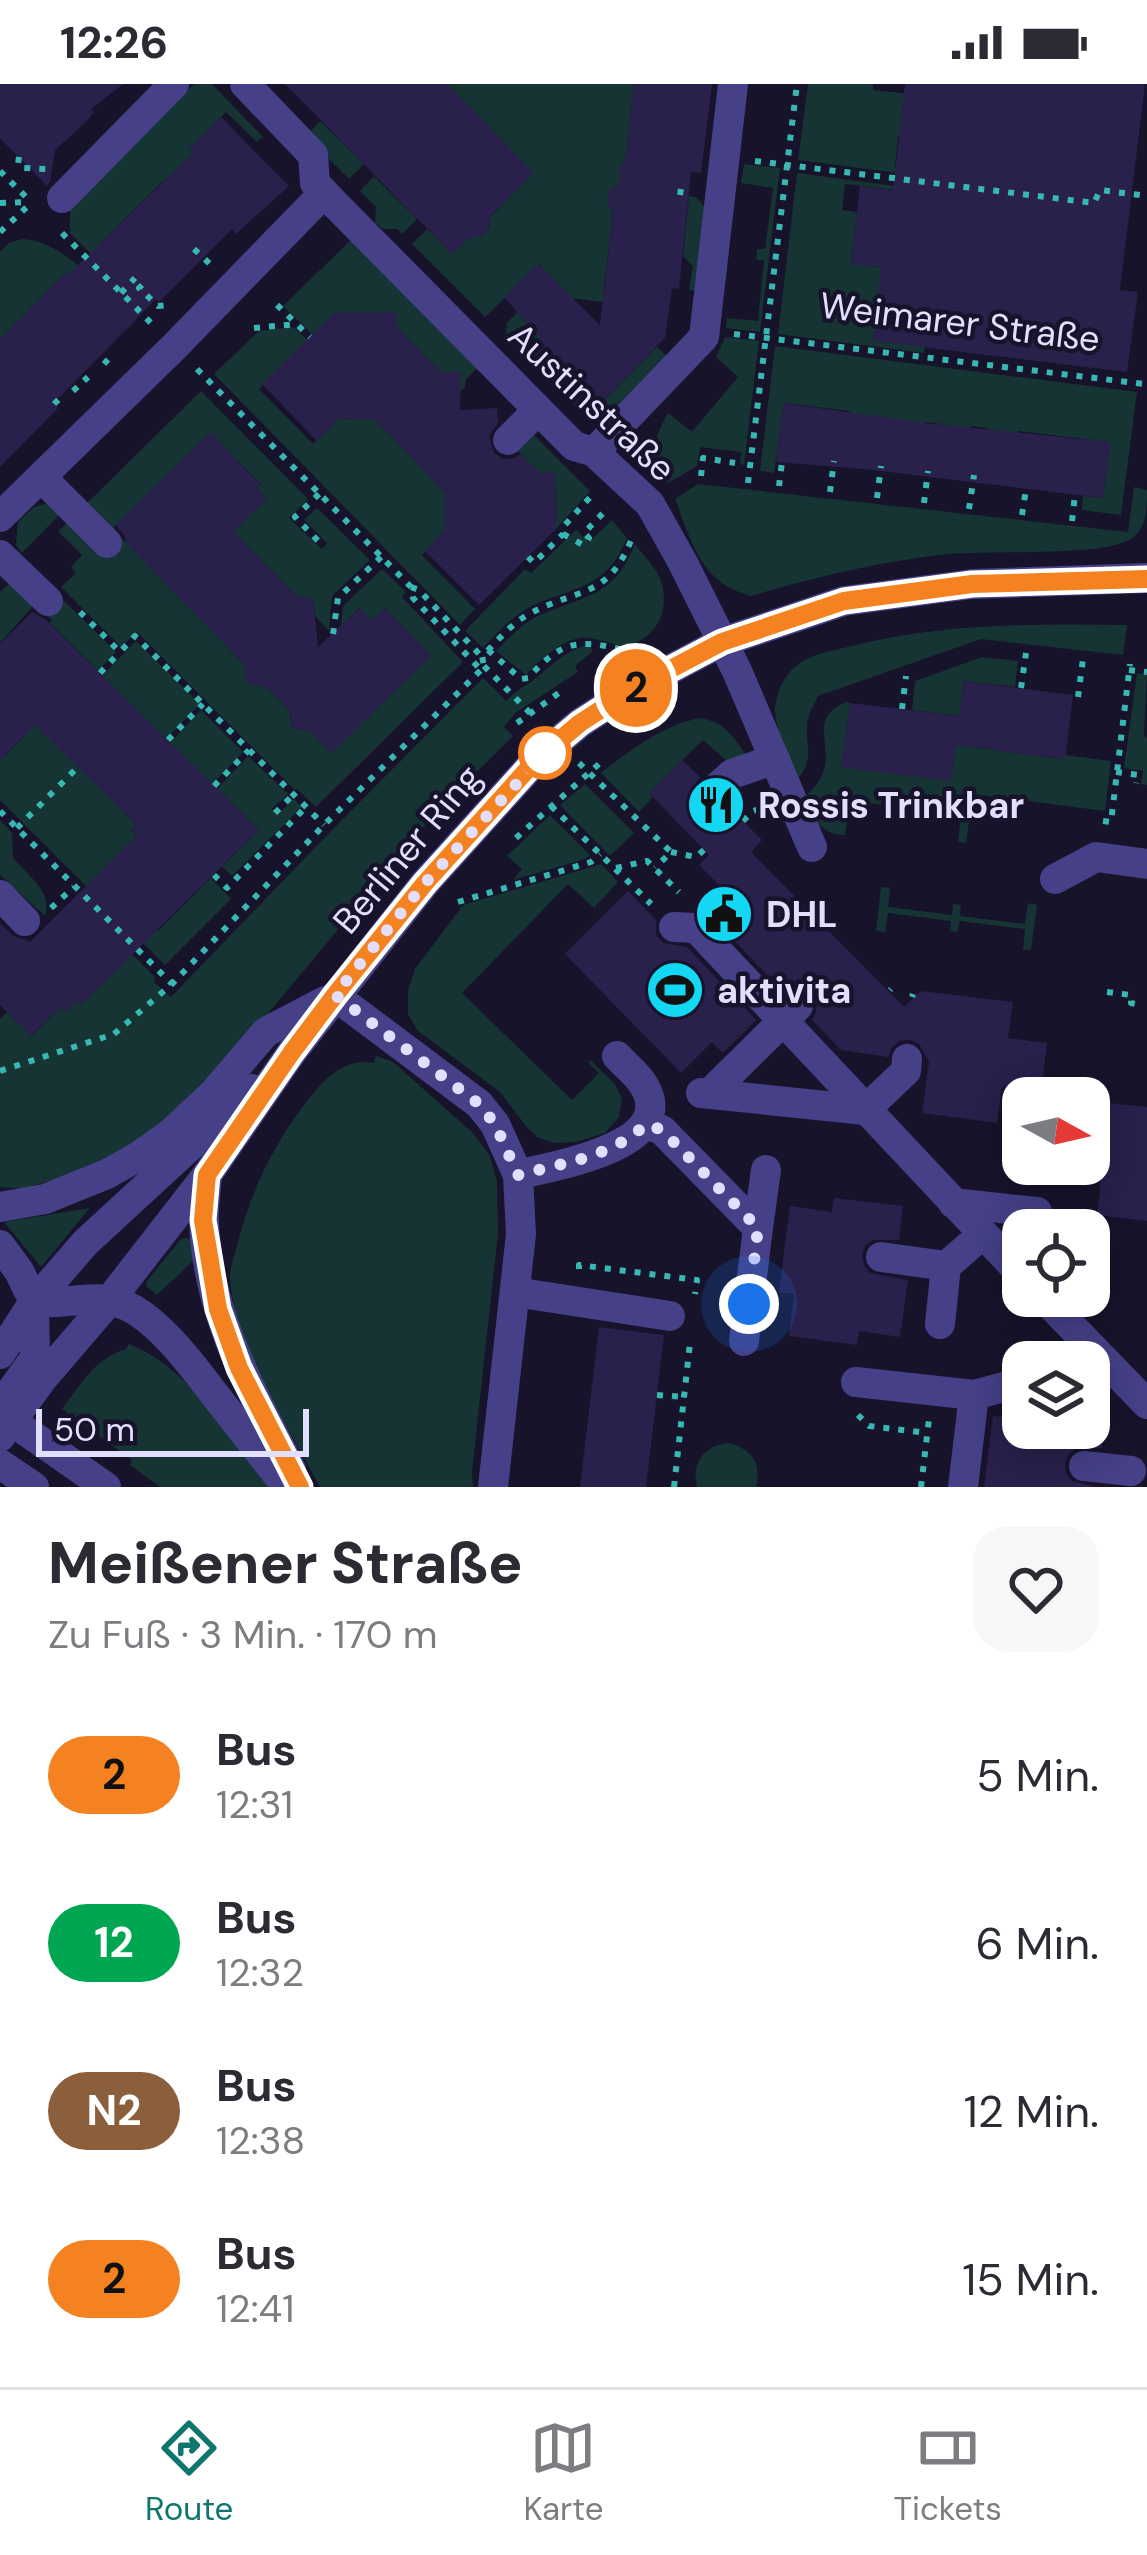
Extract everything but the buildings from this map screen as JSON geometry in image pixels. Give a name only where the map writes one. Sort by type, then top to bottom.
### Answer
[{"type":"street","points":[[46,205],[174,84]]},
{"type":"street","name":"Austinstraße","points":[[245,84],[313,155],[315,183],[324,193],[574,446],[594,452],[650,504],[722,642],[812,848]]},
{"type":"street","points":[[594,452],[704,338],[734,84]]},
{"type":"street","points":[[0,517],[324,193]]},
{"type":"street","points":[[508,440],[538,410]]},
{"type":"street","points":[[41,477],[107,543]]},
{"type":"street","points":[[0,555],[62,604]]},
{"type":"street","name":"Berliner Ring","points":[[0,1437],[207,1175],[292,1052],[425,883],[536,760],[580,723],[722,642],[844,601],[972,584],[1147,578]]},
{"type":"street","points":[[713,790],[732,774],[775,760]]},
{"type":"street","points":[[1055,879],[1096,857],[1147,864]]},
{"type":"street","points":[[0,895],[36,920]]},
{"type":"street","points":[[694,919],[759,992],[825,1050],[865,1110],[1002,1254]]},
{"type":"street","points":[[759,992],[705,1093],[865,1110]]},
{"type":"street","points":[[335,995],[479,1104],[495,1124],[518,1175],[521,1234],[493,1487]]},
{"type":"street","name":"Berliner Ring","points":[[0,1207],[45,1199],[139,1156],[213,1094],[266,1032],[335,995]]},
{"type":"street","name":"Berliner Ring","points":[[0,1354],[34,1302],[85,1243],[292,1052]]},
{"type":"street","points":[[518,1175],[607,1151],[646,1124],[651,1103],[643,1083],[617,1056]]},
{"type":"street","points":[[865,1110],[898,1065]]},
{"type":"street","points":[[646,1124],[662,1130],[758,1228]]},
{"type":"street","points":[[744,1341],[766,1170]]},
{"type":"street","points":[[207,1175],[203,1220],[218,1309],[239,1368],[300,1487]]},
{"type":"street","points":[[953,1202],[1002,1210]]},
{"type":"street","points":[[940,1324],[946,1266],[983,1234]]},
{"type":"street","points":[[0,1245],[34,1302],[34,1358],[0,1409],[106,1487]]},
{"type":"street","points":[[881,1257],[946,1266]]},
{"type":"street","points":[[515,1292],[670,1316]]},
{"type":"street","points":[[34,1302],[90,1299],[128,1306],[187,1359],[287,1487]]},
{"type":"street","points":[[1059,1317],[1077,1341]]},
{"type":"street","points":[[1135,1381],[1147,1404]]},
{"type":"street","points":[[856,1382],[974,1395],[1002,1388]]},
{"type":"street","points":[[963,1487],[974,1395]]},
{"type":"street","points":[[0,1464],[34,1487]]},
{"type":"street","points":[[1084,1466],[1136,1472]]},
{"type":"path","name":"Weimarer Straße","points":[[748,483],[796,84]]},
{"type":"path","points":[[745,160],[1094,203]]},
{"type":"path","points":[[0,171],[46,205]]},
{"type":"path","points":[[953,186],[956,175]]},
{"type":"path","points":[[903,191],[904,180]]},
{"type":"path","points":[[1047,198],[1048,186]]},
{"type":"path","points":[[1093,214],[1100,190],[1147,196]]},
{"type":"path","points":[[999,202],[1000,192]]},
{"type":"path","points":[[0,203],[46,205]]},
{"type":"path","points":[[0,232],[46,205]]},
{"type":"path","points":[[60,231],[411,587],[485,653],[521,679],[562,650],[583,642],[628,651]]},
{"type":"path","points":[[121,292],[138,282],[154,303]]},
{"type":"path","points":[[277,305],[310,337]]},
{"type":"path","points":[[254,328],[297,324]]},
{"type":"path","points":[[725,333],[766,338]]},
{"type":"path","name":"Weimarer Straße","points":[[766,338],[1144,384]]},
{"type":"path","points":[[930,358],[931,348]]},
{"type":"path","points":[[104,364],[114,353]]},
{"type":"path","points":[[1028,370],[1029,360]]},
{"type":"path","points":[[1123,382],[1124,372]]},
{"type":"path","points":[[73,391],[88,377]]},
{"type":"path","points":[[701,476],[703,458],[735,463]]},
{"type":"path","points":[[830,492],[834,461]]},
{"type":"path","points":[[779,486],[782,462]]},
{"type":"path","points":[[877,498],[881,466]]},
{"type":"path","points":[[924,503],[928,471]]},
{"type":"path","points":[[969,509],[974,476]]},
{"type":"path","points":[[1022,515],[1026,489]]},
{"type":"path","points":[[528,557],[534,563],[595,491]]},
{"type":"path","points":[[319,494],[295,517],[324,547]]},
{"type":"path","points":[[1072,521],[1075,495]]},
{"type":"path","points":[[563,534],[583,545],[589,538],[584,533],[609,506]]},
{"type":"path","points":[[0,1071],[114,1034],[172,984],[481,670],[485,653],[512,625],[533,611],[586,593],[608,578],[624,559],[634,534]]},
{"type":"path","points":[[333,634],[338,598],[381,557]]},
{"type":"path","points":[[411,587],[413,598],[481,670]]},
{"type":"path","points":[[62,604],[120,652]]},
{"type":"path","points":[[100,673],[135,636],[324,825]]},
{"type":"path","points":[[1021,688],[1026,653]]},
{"type":"path","points":[[1080,695],[1083,659]]},
{"type":"path","points":[[1100,832],[1100,820],[1111,822],[1129,667],[1147,672]]},
{"type":"path","points":[[902,709],[906,676]]},
{"type":"path","points":[[168,740],[203,704]]},
{"type":"path","points":[[214,786],[249,750]]},
{"type":"path","points":[[516,838],[599,764]]},
{"type":"path","points":[[17,828],[78,767]]},
{"type":"path","points":[[1117,772],[1138,775],[1136,783]]},
{"type":"path","points":[[275,812],[294,794]]},
{"type":"path","points":[[743,821],[753,811],[771,805]]},
{"type":"path","points":[[551,806],[616,868],[694,919]]},
{"type":"path","points":[[214,875],[227,888],[307,807]]},
{"type":"path","points":[[0,811],[172,984]]},
{"type":"path","points":[[656,839],[671,852],[696,857],[704,850]]},
{"type":"path","points":[[656,868],[671,852]]},
{"type":"path","points":[[458,902],[591,862],[600,854]]},
{"type":"path","points":[[616,868],[647,860],[694,919]]},
{"type":"path","points":[[36,920],[74,887]]},
{"type":"path","points":[[1106,992],[1131,995],[1131,1003],[1140,1005]]},
{"type":"path","points":[[657,1394],[684,1397]]},
{"type":"path","points":[[861,1418],[869,1426],[928,1433]]},
{"type":"green space","points":[[194,84],[212,84],[263,137],[257,142],[226,112],[190,148],[204,163],[162,182],[101,243],[121,284],[70,233],[70,207]]},
{"type":"green space","points":[[447,84],[634,84],[625,164],[620,164],[620,183],[609,192],[607,203],[613,211],[603,295],[620,304],[570,298],[541,345],[601,403],[657,347],[670,359],[611,420],[588,419],[506,336],[507,323],[551,278],[539,264],[485,317],[412,244],[427,229],[452,254],[472,235],[481,236],[488,229],[487,220],[533,173]]},
{"type":"green space","points":[[808,84],[873,84],[873,90],[920,95],[915,139],[898,137],[895,167],[945,174],[944,179],[798,160]]},
{"type":"green space","points":[[320,121],[364,164],[349,179],[306,136]]},
{"type":"green space","points":[[744,164],[780,168],[760,332],[726,328],[727,318],[758,321],[764,261],[756,259],[757,249],[765,249],[773,188],[741,183]]},
{"type":"green space","points":[[797,173],[895,186],[895,190],[845,184],[842,210],[857,212],[851,263],[899,270],[894,313],[876,311],[873,340],[925,347],[924,353],[778,334]]},
{"type":"green space","points":[[374,176],[417,219],[402,234],[375,222],[376,207],[360,191]]},
{"type":"green space","points":[[689,196],[709,212],[699,291],[689,290],[693,266],[683,256]]},
{"type":"green space","points":[[354,237],[480,365],[460,392],[460,373],[440,372],[397,327],[397,312],[313,335],[283,306]]},
{"type":"green space","points":[[22,239],[69,258],[134,322],[125,331],[66,273],[0,352],[0,252]]},
{"type":"green space","points":[[293,327],[308,340],[259,389],[313,444],[340,418],[376,420],[445,493],[445,530],[422,555],[475,609],[460,625],[214,374],[259,331]]},
{"type":"green space","points":[[725,337],[759,341],[744,465],[740,464],[741,452],[700,447],[697,466],[668,483],[656,456],[659,432],[668,413],[692,432],[738,377],[716,357]]},
{"type":"green space","points":[[775,346],[1137,392],[1121,515],[1082,510],[1083,496],[1103,498],[1110,442],[1018,431],[1016,438],[987,434],[988,428],[971,426],[970,433],[925,422],[924,428],[878,416],[877,422],[849,419],[849,411],[784,403],[774,473],[760,471]]},
{"type":"green space","points":[[201,391],[308,499],[289,518],[322,549],[327,543],[304,520],[317,508],[370,560],[332,596],[329,631],[315,616],[313,599],[295,595],[233,531],[266,498],[257,489],[261,484],[210,433],[112,529],[87,503]]},
{"type":"green space","points":[[534,435],[590,491],[556,529],[555,473],[538,472],[518,451]]},
{"type":"green space","points":[[698,484],[1128,532],[1134,487],[1147,490],[1147,504],[1140,529],[1117,545],[924,557],[849,570],[751,596],[720,581],[693,545],[675,499]]},
{"type":"green space","points":[[45,504],[64,510],[22,553],[16,545],[18,522],[34,507]]},
{"type":"green space","points":[[612,520],[627,538],[601,576],[528,608],[483,648],[465,631],[525,569],[531,573],[576,530],[589,542]]},
{"type":"green space","points":[[68,522],[117,533],[244,664],[247,683],[267,687],[290,711],[291,728],[310,731],[431,656],[385,608],[372,621],[359,608],[341,626],[343,606],[382,569],[463,662],[316,807],[137,632],[121,647],[61,587],[76,573],[71,567],[82,555],[58,531]]},
{"type":"green space","points":[[635,544],[657,573],[664,594],[659,622],[647,636],[629,645],[574,640],[551,652],[526,675],[496,651],[534,618],[608,584]]},
{"type":"green space","points":[[12,581],[35,604],[0,643],[0,592]]},
{"type":"green space","points":[[56,593],[116,652],[98,671],[40,609]]},
{"type":"green space","points":[[1127,625],[1123,655],[981,639],[818,696],[807,724],[808,758],[797,780],[775,709],[787,675],[812,657],[886,638],[954,629]]},
{"type":"green space","points":[[136,641],[200,704],[166,739],[102,676]]},
{"type":"green space","points":[[583,646],[593,651],[575,666],[578,672],[515,713],[504,727],[513,736],[435,813],[216,1076],[170,1121],[118,1157],[25,1189],[0,1187],[0,1019],[7,1012],[32,1036],[60,1007],[66,1012],[77,1001],[67,919],[60,912],[69,903],[82,904],[171,997],[483,678],[506,701]]},
{"type":"green space","points":[[982,657],[1018,661],[1015,687],[964,681],[959,716],[912,710],[915,681]]},
{"type":"green space","points":[[1137,673],[1147,675],[1147,785],[1141,784],[1143,771],[1124,768]]},
{"type":"green space","points":[[850,703],[842,766],[956,745],[1111,761],[1105,811],[973,794],[966,843],[958,842],[961,814],[850,801],[845,835],[830,832],[814,818],[803,798],[824,769],[825,720]]},
{"type":"green space","points":[[201,710],[243,752],[212,784],[170,743]]},
{"type":"green space","points":[[34,716],[44,733],[136,824],[131,829],[137,835],[97,876],[158,931],[211,878],[231,899],[165,965],[0,800],[0,761],[23,738]]},
{"type":"green space","points":[[699,718],[721,726],[746,755],[727,761],[703,740],[649,793],[653,797],[639,812],[601,773],[659,733]]},
{"type":"green space","points":[[248,756],[288,794],[272,809],[277,815],[294,799],[302,807],[232,876],[222,867],[259,830],[217,789]]},
{"type":"green space","points":[[585,784],[634,833],[610,856],[560,805]]},
{"type":"green space","points":[[550,815],[590,855],[513,880],[522,869],[507,856]]},
{"type":"green space","points":[[0,820],[12,833],[13,858],[42,891],[45,916],[0,875]]},
{"type":"green space","points":[[601,864],[618,882],[594,908],[568,884],[462,993],[572,1100],[599,1073],[590,1060],[614,1083],[622,1098],[619,1117],[605,1133],[554,1143],[537,1137],[500,1092],[417,1030],[408,1014],[408,990],[415,969],[463,905]]},
{"type":"green space","points":[[881,887],[890,888],[888,907],[952,915],[953,904],[961,905],[960,916],[1025,924],[1028,903],[1037,905],[1031,950],[1023,950],[1025,929],[960,921],[957,932],[950,931],[951,921],[888,913],[885,932],[876,931]]},
{"type":"green space","points":[[376,1056],[393,1062],[474,1134],[490,1156],[497,1182],[498,1233],[473,1487],[320,1487],[264,1384],[233,1302],[230,1274],[241,1231],[279,1141],[332,1074],[351,1064],[374,1063]]},
{"type":"green space","points":[[90,1208],[41,1267],[4,1222]]},
{"type":"green space","points":[[186,1238],[191,1240],[193,1261],[157,1295],[146,1282]]},
{"type":"green space","points":[[129,1344],[190,1386],[268,1487],[160,1487],[130,1465],[132,1460],[62,1409],[97,1365]]},
{"type":"green space","points":[[729,1443],[753,1459],[758,1471],[756,1487],[697,1487],[701,1457]]},
{"type":"bus line","name":"2","points":[[300,1487],[239,1368],[218,1309],[203,1220],[207,1175],[335,995],[425,883],[536,760],[580,723],[631,690],[722,642],[844,601],[972,584],[1147,579]]},
{"type":"place","name":"Rossis Trinkbar","points":[[716,805]]},
{"type":"place","name":"DHL","points":[[724,914]]},
{"type":"place","name":"aktivita","points":[[675,990]]},
{"type":"route","points":[[545,753],[425,883],[335,995],[479,1104],[495,1124],[518,1175],[607,1151],[646,1124],[662,1130],[758,1228],[749,1304]]}]
